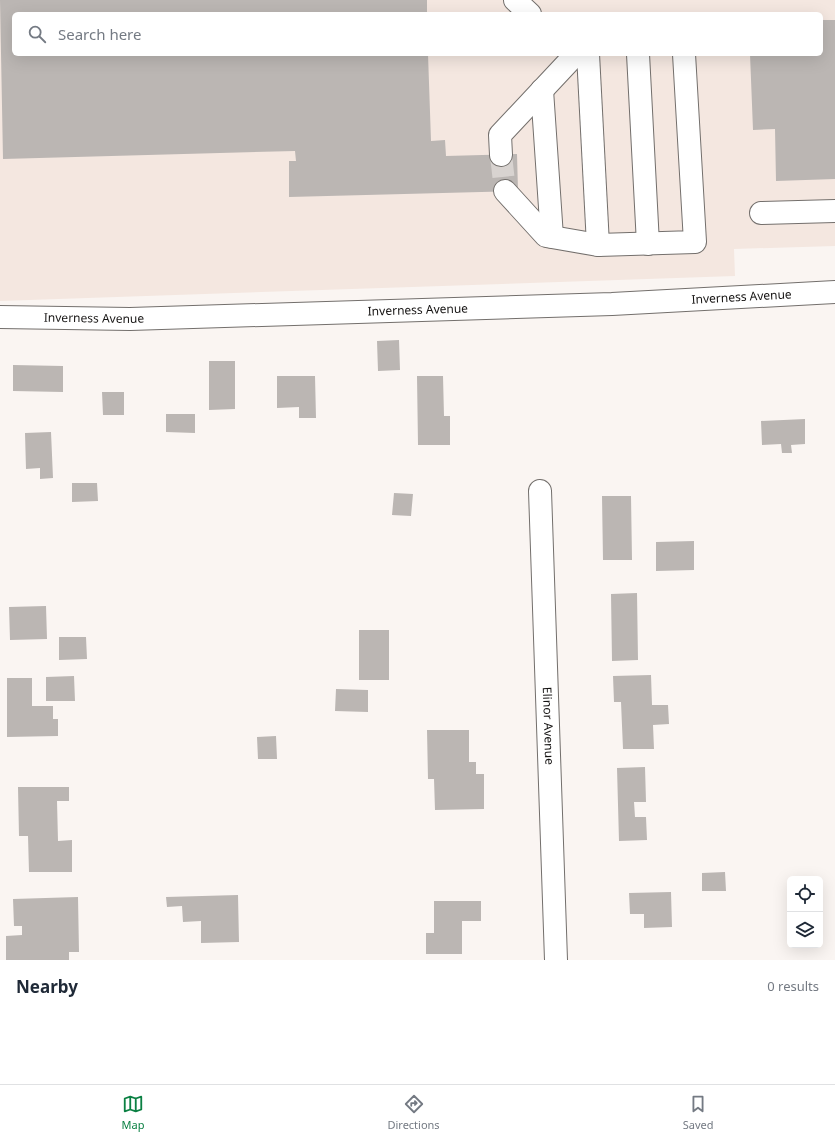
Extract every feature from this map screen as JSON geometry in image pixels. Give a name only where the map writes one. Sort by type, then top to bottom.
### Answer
[{"type":"street","points":[[515,0],[528,12]]},
{"type":"street","points":[[501,154],[500,135],[542,90],[578,56]]},
{"type":"street","points":[[580,56],[598,245]]},
{"type":"street","points":[[638,56],[648,244]]},
{"type":"street","points":[[505,191],[546,236],[598,245],[695,242],[684,56]]},
{"type":"street","points":[[542,90],[552,237]]},
{"type":"street","points":[[761,213],[835,211]]},
{"type":"street","name":"Inverness Avenue","points":[[0,317],[130,318],[596,305],[835,292]]},
{"type":"street","name":"Elinor Avenue","points":[[540,491],[556,960]]},
{"type":"shaded area","points":[[0,0],[835,0],[835,246],[734,249],[735,276],[0,301]]},
{"type":"building","points":[[0,0],[427,0],[427,12],[12,12],[12,56],[428,56],[431,141],[445,140],[446,156],[517,154],[518,191],[289,197],[289,161],[296,161],[295,151],[3,159]]},
{"type":"building","points":[[823,20],[835,20],[835,179],[776,181],[775,129],[753,130],[750,56],[823,56]]},
{"type":"building","points":[[399,340],[400,370],[378,371],[377,341]]},
{"type":"building","points":[[209,361],[235,361],[235,409],[209,410]]},
{"type":"building","points":[[13,365],[63,366],[63,392],[13,391]]},
{"type":"building","points":[[277,376],[315,376],[316,418],[299,418],[299,407],[277,408]]},
{"type":"building","points":[[417,376],[443,376],[444,416],[450,416],[450,445],[418,445]]},
{"type":"building","points":[[102,392],[124,392],[124,415],[103,415]]},
{"type":"building","points":[[166,414],[195,414],[195,433],[166,432]]},
{"type":"building","points":[[805,419],[805,444],[791,445],[792,453],[782,453],[781,444],[762,445],[761,421]]},
{"type":"building","points":[[51,432],[53,478],[40,479],[40,468],[26,469],[25,433]]},
{"type":"building","points":[[72,483],[97,483],[98,501],[72,502]]},
{"type":"building","points":[[394,493],[413,494],[411,516],[392,515]]},
{"type":"building","points":[[602,496],[631,496],[632,560],[603,560]]},
{"type":"building","points":[[694,541],[694,570],[656,571],[656,542]]},
{"type":"building","points":[[637,593],[638,660],[612,661],[611,594]]},
{"type":"building","points":[[46,606],[47,639],[10,640],[9,607]]},
{"type":"building","points":[[359,630],[389,630],[389,680],[359,680]]},
{"type":"building","points":[[59,637],[86,637],[87,659],[59,660]]},
{"type":"building","points":[[651,675],[652,705],[668,705],[669,724],[653,725],[654,749],[623,749],[621,702],[614,702],[613,676]]},
{"type":"building","points":[[74,676],[75,701],[46,701],[46,677]]},
{"type":"building","points":[[7,678],[32,678],[32,706],[53,706],[53,719],[58,719],[58,736],[7,737]]},
{"type":"building","points":[[336,689],[368,690],[368,712],[335,711]]},
{"type":"building","points":[[427,730],[469,730],[469,762],[476,762],[476,774],[484,774],[484,809],[435,810],[434,779],[428,779]]},
{"type":"building","points":[[276,736],[277,759],[258,759],[257,737]]},
{"type":"building","points":[[645,767],[646,802],[634,802],[635,817],[646,817],[647,840],[619,841],[617,768]]},
{"type":"building","points":[[18,787],[69,787],[69,801],[57,801],[58,841],[72,840],[72,872],[29,872],[28,836],[19,836]]},
{"type":"building","points":[[725,872],[726,891],[702,891],[702,873]]},
{"type":"building","points":[[671,892],[672,927],[644,928],[644,914],[630,914],[629,893]]},
{"type":"building","points":[[238,895],[239,942],[201,943],[201,921],[183,922],[182,906],[167,907],[166,897]]},
{"type":"building","points":[[78,897],[79,952],[69,952],[69,960],[6,960],[6,936],[22,935],[22,926],[14,926],[13,899]]},
{"type":"building","points":[[434,901],[481,901],[481,921],[462,921],[462,954],[426,954],[426,933],[434,933]]},
{"type":"tunnel","points":[[501,155],[505,191]]}]
